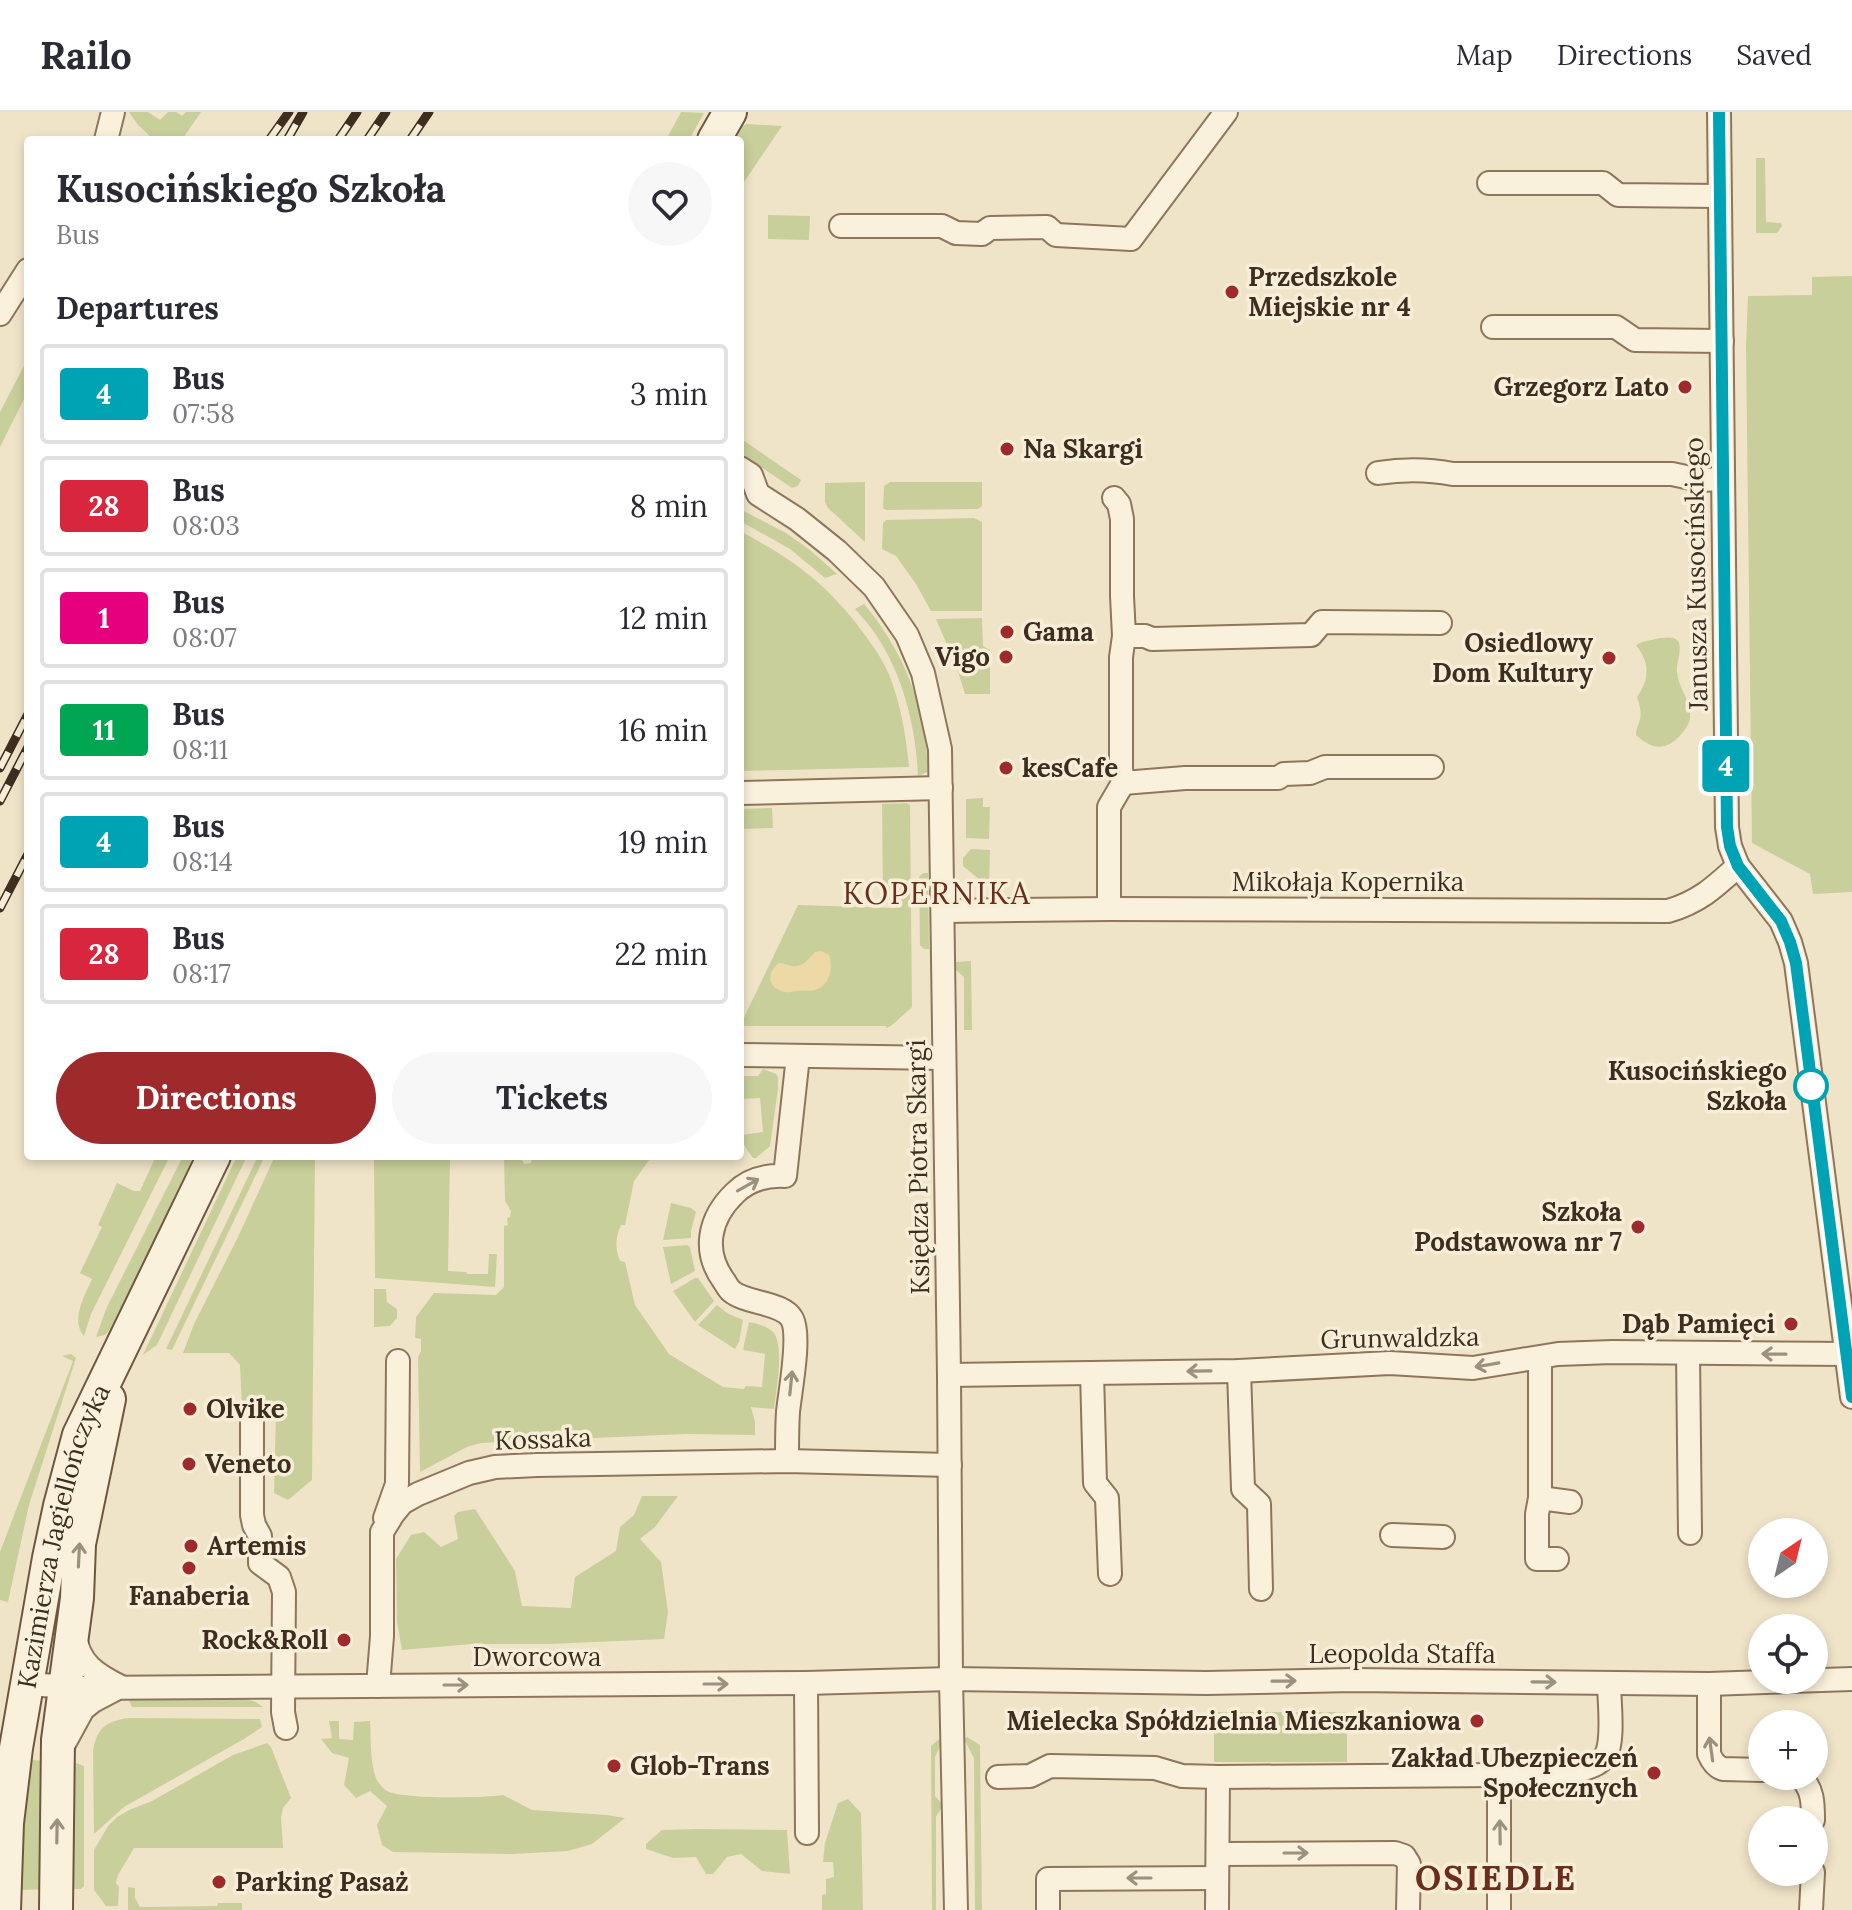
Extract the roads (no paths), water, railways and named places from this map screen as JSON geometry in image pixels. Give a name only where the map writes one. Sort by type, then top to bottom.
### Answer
[{"type":"main road","points":[[716,136],[730,112]]},
{"type":"main road","name":"Kazimierza Jagiellończyka","points":[[4,1910],[7,1823],[16,1748],[60,1506],[79,1435],[212,1160]]},
{"type":"main road","name":"Kazimierza Jagiellończyka","points":[[56,1910],[58,1753],[74,1622],[79,1544],[118,1357]]},
{"type":"street","points":[[107,136],[113,112]]},
{"type":"street","points":[[841,226],[942,226],[956,233],[982,234],[990,228],[1047,227],[1056,235],[1131,239],[1226,112]]},
{"type":"street","name":"Janusza Kusocińskiego","points":[[1719,112],[1727,827],[1738,866],[1781,921],[1796,963],[1850,1354],[1852,1397]]},
{"type":"street","points":[[1489,183],[1603,183],[1618,195],[1719,196]]},
{"type":"street","points":[[0,314],[24,276]]},
{"type":"street","points":[[1493,327],[1616,327],[1635,340],[1722,341]]},
{"type":"street","points":[[1378,473],[1430,470],[1453,474],[1672,474],[1700,480],[1723,479]]},
{"type":"street","name":"Księdza Piotra Skargi","points":[[744,471],[751,475],[749,497],[797,519],[837,551],[867,579],[907,635],[923,673],[940,749],[956,1910]]},
{"type":"street","points":[[1109,909],[1109,807],[1123,783],[1120,691],[1124,636],[1122,519],[1119,504],[1114,498]]},
{"type":"street","points":[[1124,636],[1152,639],[1311,635],[1322,622],[1440,623]]},
{"type":"street","points":[[1123,783],[1185,778],[1278,778],[1284,774],[1310,773],[1325,767],[1432,767]]},
{"type":"street","points":[[744,793],[941,788]]},
{"type":"street","name":"Mikołaja Kopernika","points":[[943,911],[1668,911],[1701,898],[1738,866]]},
{"type":"street","points":[[744,1055],[944,1058]]},
{"type":"street","points":[[787,1461],[795,1347],[792,1320],[773,1306],[731,1292],[715,1270],[709,1244],[713,1224],[725,1203],[738,1189],[754,1179],[770,1175],[785,1176],[798,1056]]},
{"type":"street","name":"Grunwaldzka","points":[[949,1375],[1239,1371],[1390,1363],[1473,1368],[1558,1354],[1612,1352],[1850,1354]]},
{"type":"street","points":[[1688,1353],[1690,1533]]},
{"type":"street","points":[[1540,1358],[1537,1559],[1557,1559]]},
{"type":"street","points":[[378,1686],[382,1636],[382,1532],[397,1484],[398,1361]]},
{"type":"street","points":[[1239,1371],[1243,1489],[1259,1504],[1261,1589]]},
{"type":"street","points":[[1092,1373],[1095,1483],[1107,1498],[1110,1574]]},
{"type":"street","points":[[252,1417],[252,1515],[260,1536],[260,1563],[279,1577],[284,1592],[283,1712],[286,1728]]},
{"type":"street","name":"Kossaka","points":[[382,1532],[402,1503],[469,1473],[495,1467],[787,1461],[950,1465]]},
{"type":"street","points":[[1540,1498],[1570,1502]]},
{"type":"street","points":[[1392,1535],[1443,1537]]},
{"type":"street","points":[[74,1622],[80,1656],[95,1672],[122,1687]]},
{"type":"street","name":"Dworcowa","points":[[27,1684],[65,1688],[283,1687],[951,1679]]},
{"type":"street","name":"Leopolda Staffa","points":[[951,1679],[1709,1684],[1852,1679]]},
{"type":"street","points":[[806,1683],[807,1833]]},
{"type":"street","points":[[998,1777],[1030,1776],[1050,1766],[1155,1768],[1182,1776],[1218,1777],[1572,1773],[1604,1758],[1609,1741],[1609,1683]]},
{"type":"street","points":[[1709,1684],[1709,1754],[1719,1768],[1748,1770]]},
{"type":"street","name":"Kazimierza Jagiellończyka","points":[[58,1753],[83,1709],[122,1687]]},
{"type":"street","points":[[1499,1775],[1499,1910]]},
{"type":"street","points":[[1217,1910],[1218,1777]]},
{"type":"street","points":[[1218,1854],[1395,1853],[1404,1856],[1409,1864],[1408,1910]]},
{"type":"street","points":[[1048,1910],[1048,1879],[1217,1878]]},
{"type":"street","points":[[1811,1910],[1812,1886]]},
{"type":"railway","points":[[272,136],[289,112]]},
{"type":"railway","points":[[289,136],[303,112]]},
{"type":"railway","points":[[341,136],[357,112]]},
{"type":"railway","points":[[370,136],[386,112]]},
{"type":"railway","points":[[413,136],[429,112]]},
{"type":"railway","points":[[0,768],[24,722]]},
{"type":"railway","points":[[0,801],[24,755]]},
{"type":"railway","points":[[0,908],[24,862]]},
{"type":"place","name":"Przedszkole Miejskie nr 4","points":[[1232,292]]},
{"type":"place","name":"Grzegorz Lato","points":[[1685,387]]},
{"type":"place","name":"Na Skargi","points":[[1007,449]]},
{"type":"place","name":"Gama","points":[[1007,632]]},
{"type":"place","name":"Vigo","points":[[1006,657]]},
{"type":"place","name":"Osiedlowy Dom Kultury","points":[[1609,658]]},
{"type":"place","name":"kesCafe","points":[[1006,768]]},
{"type":"place","name":"Kusocińskiego Szkoła","points":[[1811,1086]]},
{"type":"place","name":"Szkoła Podstawowa nr 7","points":[[1638,1227]]},
{"type":"place","name":"Dąb Pamięci","points":[[1791,1324]]},
{"type":"place","name":"Olvike","points":[[190,1409]]},
{"type":"place","name":"Veneto","points":[[189,1464]]},
{"type":"place","name":"Artemis","points":[[191,1546]]},
{"type":"place","name":"Fanaberia","points":[[189,1568]]},
{"type":"place","name":"Rock&Roll","points":[[344,1640]]},
{"type":"place","name":"Mielecka Spółdzielnia Mieszkaniowa","points":[[1477,1721]]},
{"type":"place","name":"Glob-Trans","points":[[614,1766]]},
{"type":"place","name":"Zakład Ubezpieczeń Społecznych","points":[[1654,1773]]},
{"type":"place","name":"Parking Pasaż","points":[[219,1882]]},
{"type":"district","name":"KOPERNIKA","points":[[937,894]]},
{"type":"district","name":"OSIEDLE","points":[[1496,1878]]}]
